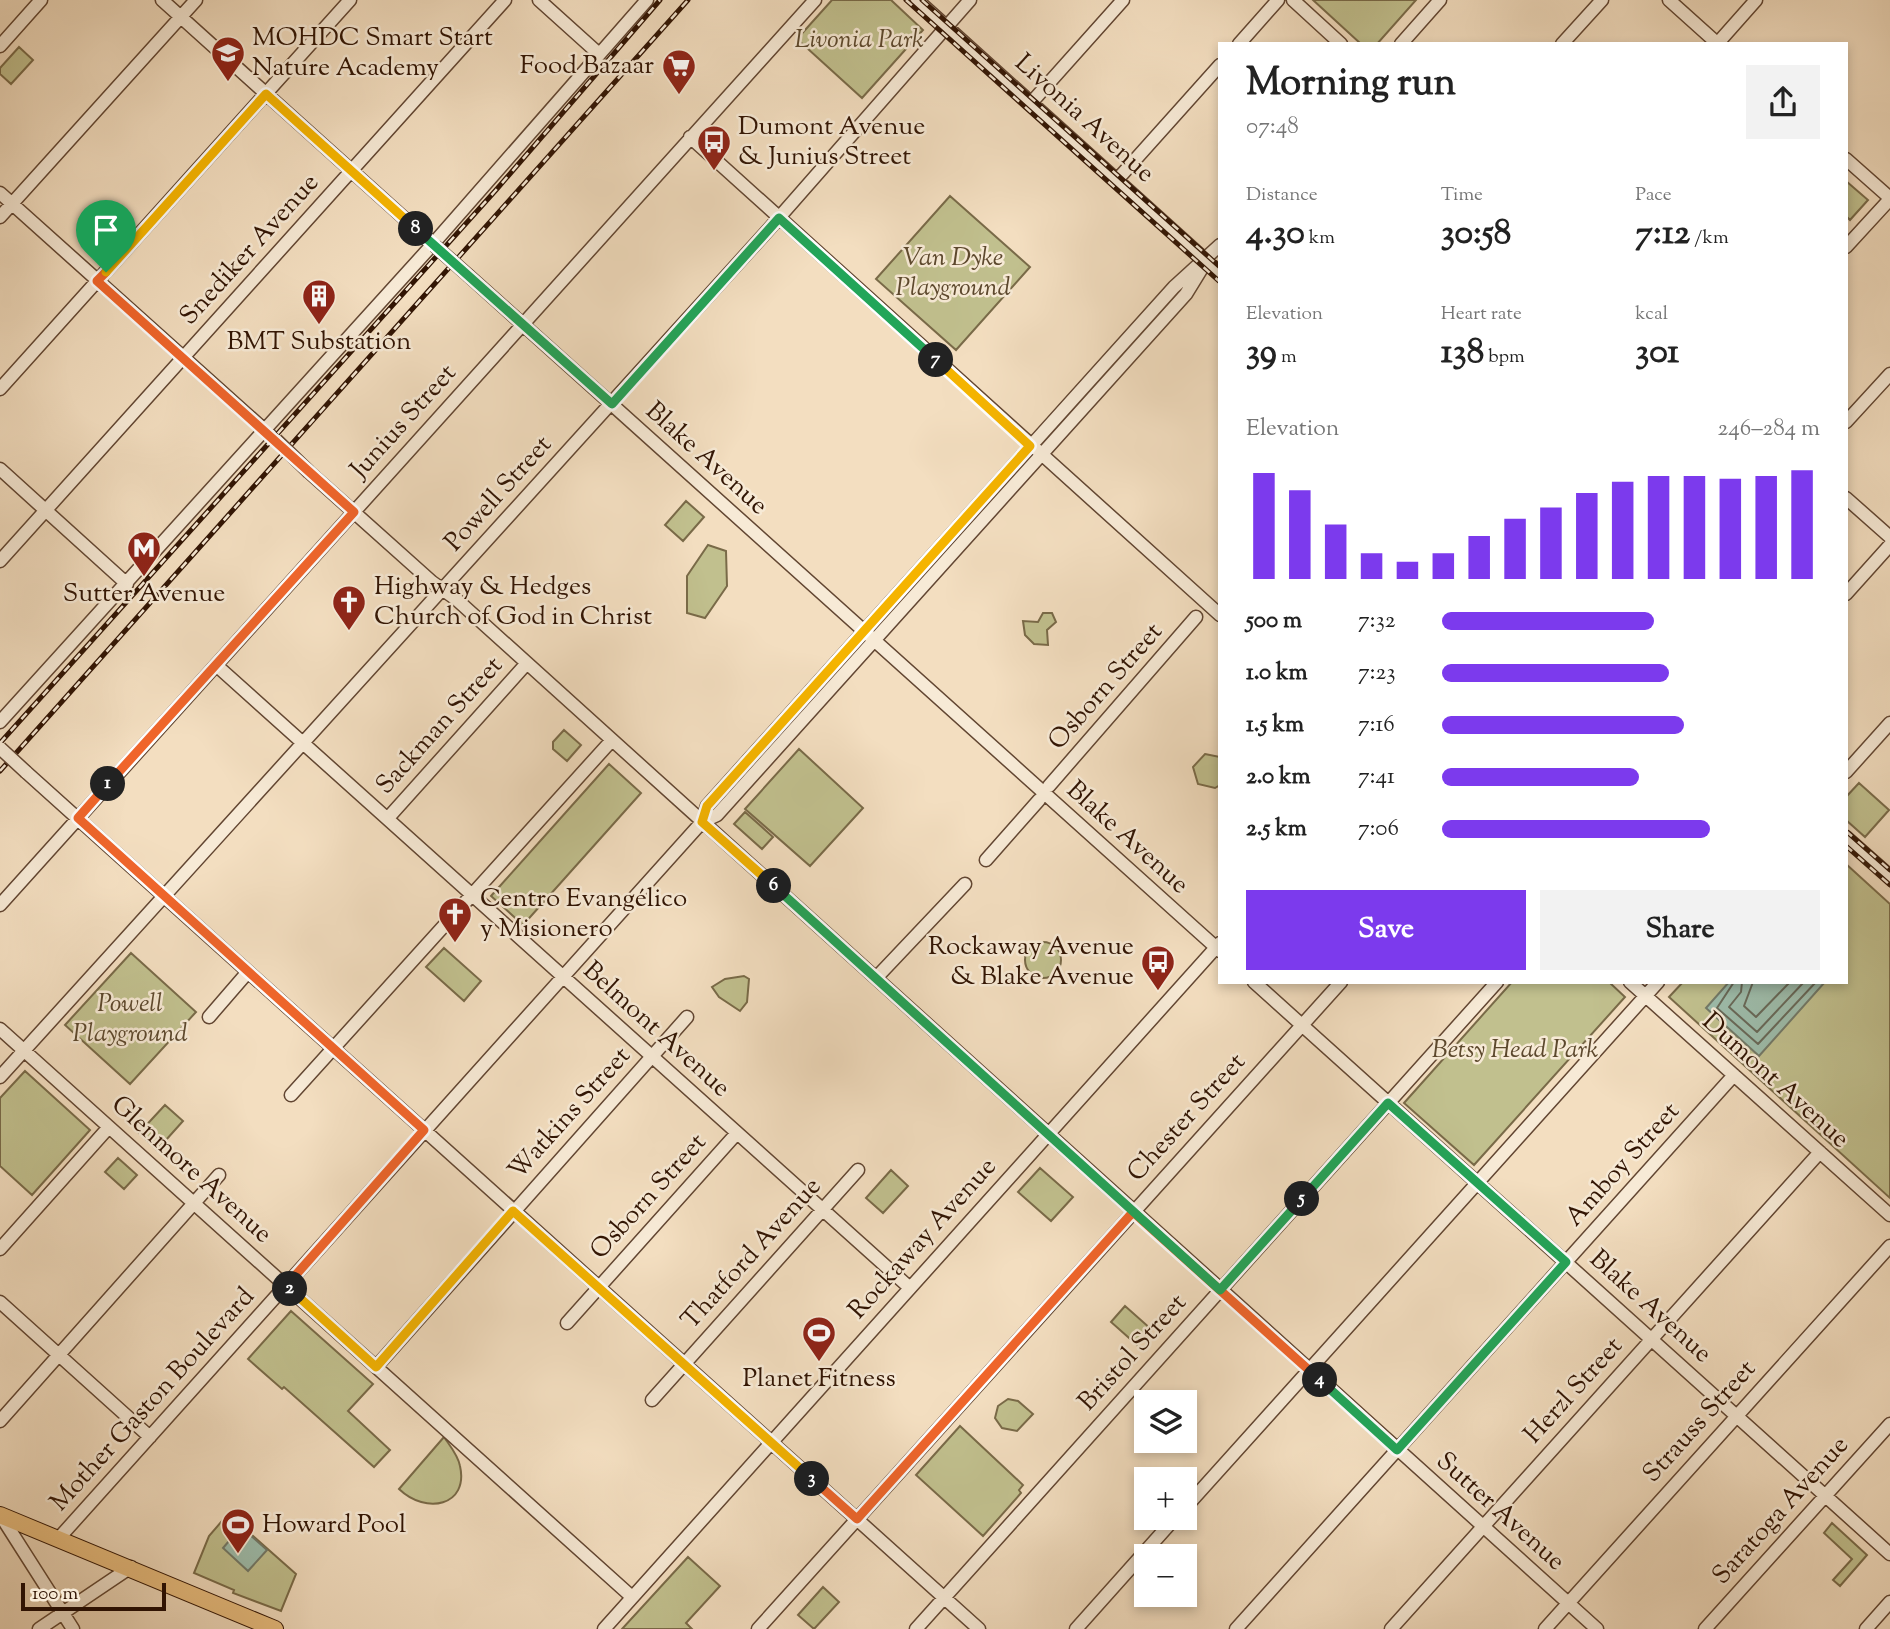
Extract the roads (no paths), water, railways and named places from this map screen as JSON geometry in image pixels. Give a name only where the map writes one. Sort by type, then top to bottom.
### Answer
[{"type":"main road","points":[[0,1515],[131,1567],[254,1624],[275,1629]]},
{"type":"street","points":[[0,46],[41,0]]},
{"type":"street","name":"Blake Avenue","points":[[162,0],[874,642],[1218,947]]},
{"type":"street","points":[[0,217],[196,0]]},
{"type":"street","points":[[0,389],[351,0]]},
{"type":"street","name":"Snediker Avenue","points":[[0,561],[505,0]]},
{"type":"street","points":[[539,0],[599,54]]},
{"type":"street","points":[[0,722],[434,245],[647,0]]},
{"type":"street","name":"Junius Street","points":[[0,905],[815,0]]},
{"type":"street","name":"Livonia Avenue","points":[[917,0],[1218,271]]},
{"type":"street","name":"Powell Street","points":[[0,1077],[612,404],[970,0]]},
{"type":"street","points":[[1031,103],[1123,0]]},
{"type":"street","points":[[1241,42],[1278,0]]},
{"type":"street","points":[[1293,0],[1339,42]]},
{"type":"street","points":[[1403,42],[1440,0]]},
{"type":"street","points":[[1564,42],[1602,0]]},
{"type":"street","points":[[1670,0],[1716,42]]},
{"type":"street","points":[[1720,42],[1756,0]]},
{"type":"street","points":[[1117,180],[1218,67]]},
{"type":"street","points":[[690,137],[1218,613]]},
{"type":"street","points":[[1848,161],[1890,198],[1848,245]]},
{"type":"street","name":"Sutter Avenue","points":[[0,193],[309,472],[527,663],[1597,1629]]},
{"type":"street","name":"Mother Gaston Boulevard","points":[[702,822],[717,816],[1041,456],[1185,295],[1218,247]]},
{"type":"street","name":"Mother Gaston Boulevard","points":[[59,1538],[702,822],[707,806],[1030,446],[1174,286],[1206,261]]},
{"type":"street","points":[[1848,420],[1890,374]]},
{"type":"street","points":[[0,469],[127,584]]},
{"type":"street","points":[[1848,500],[1890,537]]},
{"type":"street","points":[[1848,592],[1890,545]]},
{"type":"street","name":"Osborn Street","points":[[1049,786],[1196,617]]},
{"type":"street","name":"Sackman Street","points":[[388,818],[527,663]]},
{"type":"street","name":"Belmont Avenue","points":[[216,665],[910,1288]]},
{"type":"street","points":[[1848,770],[1890,723]]},
{"type":"street","points":[[291,1095],[612,740]]},
{"type":"street","points":[[0,748],[979,1629]]},
{"type":"street","points":[[986,860],[1039,800]]},
{"type":"street","points":[[1848,839],[1890,876]]},
{"type":"street","points":[[876,978],[965,884]]},
{"type":"street","name":"Rockaway Avenue","points":[[604,1629],[1218,947]]},
{"type":"street","points":[[209,1017],[247,973]]},
{"type":"street","name":"Blake Avenue","points":[[1256,984],[1890,1554]]},
{"type":"street","name":"Chester Street","points":[[758,1629],[1339,984]]},
{"type":"street","name":"Bristol Street","points":[[916,1629],[1495,984]]},
{"type":"street","name":"Dumont Avenue","points":[[1632,984],[1890,1215]]},
{"type":"street","points":[[1197,1495],[1656,984]]},
{"type":"street","name":"Watkins Street","points":[[376,1367],[687,1017]]},
{"type":"street","name":"Glenmore Avenue","points":[[0,1028],[632,1597]]},
{"type":"street","name":"Amboy Street","points":[[1236,1629],[1734,1075]]},
{"type":"street","points":[[0,1249],[109,1127]]},
{"type":"street","name":"Osborn Street","points":[[567,1323],[737,1133]]},
{"type":"street","name":"Herzl Street","points":[[1391,1629],[1820,1152]]},
{"type":"street","name":"Thatford Avenue","points":[[652,1400],[858,1170]]},
{"type":"street","points":[[0,1421],[219,1175]]},
{"type":"street","name":"Strauss Street","points":[[1545,1629],[1890,1246]]},
{"type":"street","points":[[0,1302],[150,1437]]},
{"type":"street","name":"Saratoga Avenue","points":[[1705,1629],[1890,1424]]},
{"type":"street","points":[[0,1515],[73,1629]]},
{"type":"street","points":[[1076,1629],[1164,1530]]},
{"type":"street","points":[[39,1629],[131,1567]]},
{"type":"street","points":[[1866,1629],[1890,1602]]},
{"type":"water","points":[[1727,984],[1823,984],[1759,1056],[1706,1008]]},
{"type":"water","points":[[241,1527],[267,1550],[248,1571],[223,1548]]},
{"type":"railway","points":[[0,743],[496,190],[660,0]]},
{"type":"railway","points":[[0,771],[688,0]]},
{"type":"railway","points":[[906,0],[1218,280]]},
{"type":"railway","points":[[922,0],[1218,265]]},
{"type":"railway","points":[[1848,833],[1890,870]]},
{"type":"railway","points":[[1848,848],[1890,885]]},
{"type":"place","name":"MOHDC Smart Start Nature Academy","points":[[228,83]]},
{"type":"place","name":"Food Bazaar","points":[[679,96]]},
{"type":"place","name":"Dumont Avenue & Junius Street","points":[[714,172]]},
{"type":"place","name":"BMT Substation","points":[[319,326]]},
{"type":"place","name":"Sutter Avenue","points":[[144,578]]},
{"type":"place","name":"Highway & Hedges Church of God in Christ","points":[[349,632]]},
{"type":"place","name":"Centro Evangélico y Misionero","points":[[455,944]]},
{"type":"place","name":"Rockaway Avenue & Blake Avenue","points":[[1158,992]]},
{"type":"place","name":"Planet Fitness","points":[[819,1363]]},
{"type":"place","name":"Howard Pool","points":[[238,1555]]},
{"type":"park label","name":"Livonia Park","points":[[859,40]]},
{"type":"park label","name":"Van Dyke Playground","points":[[953,273]]},
{"type":"park label","name":"Powell Playground","points":[[130,1019]]},
{"type":"park label","name":"Betsy Head Park","points":[[1515,1050]]}]
